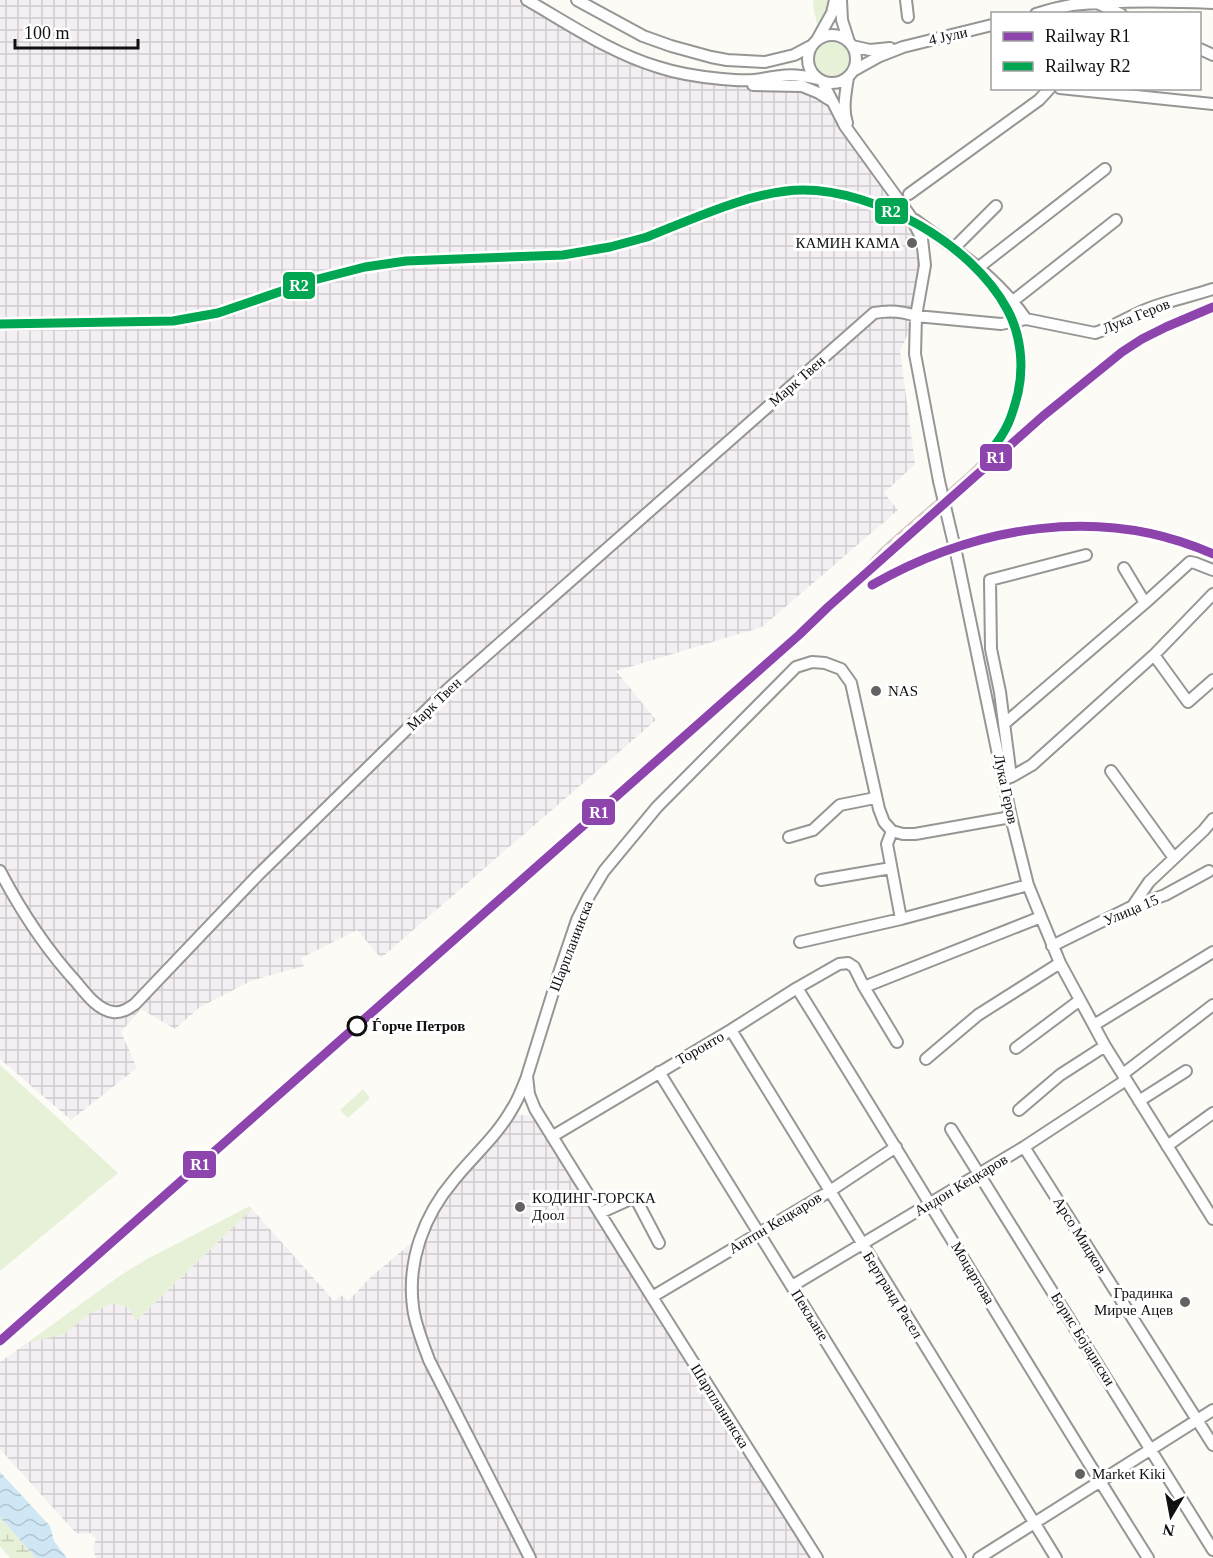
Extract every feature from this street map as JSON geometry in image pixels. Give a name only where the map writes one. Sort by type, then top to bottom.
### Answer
[{"type":"street","points":[[527,0],[573,27],[640,60],[677,72],[757,86],[802,86],[831,100]]},
{"type":"street","points":[[578,0],[643,36],[671,46],[727,60],[765,62],[794,55],[828,35],[836,35],[851,44]]},
{"type":"street","points":[[820,80],[811,72],[808,55],[832,13],[835,0]]},
{"type":"street","points":[[736,81],[802,75],[836,83],[851,74],[856,58],[842,21],[841,0]]},
{"type":"street","points":[[906,0],[908,17]]},
{"type":"street","points":[[1045,12],[1096,2],[1129,1],[1184,5],[1213,3]]},
{"type":"street","points":[[1096,2],[1117,12]]},
{"type":"street","name":"4 Јули","points":[[851,74],[880,56],[903,47],[991,25]]},
{"type":"street","name":"4 Јули","points":[[851,44],[874,50],[903,47]]},
{"type":"street","name":"Лука Геров","points":[[851,74],[845,115],[853,137]]},
{"type":"street","name":"Лука Геров","points":[[820,80],[853,137],[911,217],[922,239],[925,265],[916,316],[915,354],[939,481],[1007,778],[1011,817],[1028,885],[1060,963],[1105,1046],[1167,1146],[1209,1205],[1213,1219]]},
{"type":"street","points":[[909,194],[1040,100],[1048,90]]},
{"type":"street","points":[[1079,90],[1213,104]]},
{"type":"street","points":[[979,267],[1105,169]]},
{"type":"street","points":[[955,248],[996,206]]},
{"type":"street","points":[[911,217],[979,267],[1013,301],[1026,319]]},
{"type":"street","points":[[1013,301],[1116,220]]},
{"type":"street","name":"Лука Геров","points":[[916,316],[1001,324],[1026,319],[1095,333],[1151,308],[1213,289]]},
{"type":"street","name":"Марк Твен","points":[[0,871],[16,903],[60,965],[105,1010],[115,1012],[126,1010],[135,1004],[258,875],[448,689],[867,319],[874,313],[884,311],[905,312],[916,316]]},
{"type":"street","points":[[1086,555],[990,580],[991,649],[1004,724],[1007,778],[1032,765],[1154,654],[1213,594]]},
{"type":"street","points":[[1004,724],[1190,562],[1213,570]]},
{"type":"street","points":[[1124,568],[1145,603]]},
{"type":"street","points":[[1154,654],[1188,702],[1213,680]]},
{"type":"street","name":"Шарпланинска","points":[[817,1558],[531,1102],[527,1076],[568,944],[582,908],[600,877],[657,807],[796,667],[812,662],[825,663],[841,669],[851,682],[876,798],[884,822],[892,831]]},
{"type":"street","points":[[1111,771],[1174,858]]},
{"type":"street","points":[[789,837],[813,830],[840,805],[876,798]]},
{"type":"street","points":[[901,919],[887,844],[892,831],[915,834],[1011,817]]},
{"type":"street","points":[[1131,907],[1149,882],[1213,819]]},
{"type":"street","points":[[821,880],[891,867]]},
{"type":"street","name":"Улица 15","points":[[1052,946],[1131,907],[1166,895],[1209,871]]},
{"type":"street","points":[[800,942],[901,919],[1028,885]]},
{"type":"street","points":[[897,1041],[864,987],[1041,917]]},
{"type":"street","points":[[1094,1025],[1213,952]]},
{"type":"street","name":"Торонто","points":[[553,1136],[839,964],[848,963],[854,967],[864,987]]},
{"type":"street","points":[[926,1059],[978,1015],[1060,963]]},
{"type":"street","name":"Моцартова","points":[[797,988],[1148,1558]]},
{"type":"street","points":[[1016,1048],[1080,1000]]},
{"type":"street","name":"Андон Кецкаров","points":[[792,1286],[1024,1147],[1124,1077],[1213,1005]]},
{"type":"street","name":"Бертранд Расел","points":[[731,1030],[1056,1558]]},
{"type":"street","points":[[1019,1110],[1060,1075],[1105,1046]]},
{"type":"street","points":[[1139,1101],[1186,1071]]},
{"type":"street","name":"Пекљане","points":[[659,1072],[960,1558]]},
{"type":"street","points":[[527,1076],[517,1100],[502,1124],[454,1179],[431,1212],[415,1255],[412,1286],[413,1308],[429,1360],[530,1558]]},
{"type":"street","points":[[1167,1146],[1213,1113]]},
{"type":"street","name":"Борис Бојаџиски","points":[[951,1129],[1213,1550]]},
{"type":"street","name":"Антпн Кецкаров","points":[[652,1297],[830,1191],[896,1147]]},
{"type":"street","name":"Арсо Мицков","points":[[1024,1147],[1213,1445]]},
{"type":"street","points":[[600,1213],[633,1198],[637,1201],[659,1243]]},
{"type":"street","points":[[979,1558],[1213,1410]]},
{"type":"shaded area","points":[[0,0],[527,0],[656,67],[792,86],[831,100],[922,239],[916,316],[900,351],[915,464],[884,493],[898,510],[762,627],[616,671],[656,720],[381,958],[357,930],[301,958],[304,966],[253,980],[200,1007],[175,1029],[141,1009],[121,1032],[137,1068],[71,1120],[0,1059]]},
{"type":"shaded area","points":[[514,1114],[540,1117],[817,1558],[96,1558],[93,1549],[96,1539],[91,1533],[75,1532],[0,1449],[0,1362],[27,1343],[65,1333],[90,1313],[113,1303],[129,1307],[136,1321],[252,1209],[334,1301],[341,1295],[348,1301],[372,1276],[409,1245],[424,1227],[431,1212]]},
{"type":"green space","points":[[814,0],[831,0],[825,17],[819,25],[813,5]]},
{"type":"green space","points":[[832,42],[844,47],[849,59],[844,71],[832,76],[820,71],[815,59],[820,47]]},
{"type":"green space","points":[[0,1065],[118,1173],[0,1271]]},
{"type":"green space","points":[[363,1089],[370,1098],[348,1118],[340,1110]]},
{"type":"green space","points":[[250,1206],[252,1209],[136,1321],[129,1308],[113,1303],[90,1313],[65,1334],[27,1343],[121,1275],[147,1259]]},
{"type":"green space","points":[[0,1517],[36,1558],[10,1558],[0,1546]]},
{"type":"water","points":[[0,1472],[50,1526],[54,1541],[67,1558],[36,1558],[0,1517]]},
{"type":"railway","points":[[0,324],[180,320],[219,313],[331,275],[369,266],[424,260],[566,255],[616,246],[746,199],[766,194],[806,190],[834,193],[864,201],[894,212],[923,228],[951,246],[975,267],[995,290],[1010,314],[1019,341],[1021,370],[1013,412],[998,443],[968,474],[878,554],[850,587]]},
{"type":"rail line","name":"R2","points":[[0,324],[173,321],[218,313],[314,280],[365,267],[406,261],[563,255],[610,247],[647,237],[704,214],[764,195],[803,190],[831,192],[861,199],[919,225],[971,263],[991,285],[1007,309],[1020,350],[1020,383],[1008,423],[991,450]]},
{"type":"rail line","name":"R1","points":[[0,1341],[799,635],[1043,416],[1122,352],[1142,339],[1213,307]]},
{"type":"rail line","name":"R1","points":[[872,585],[953,548],[996,536],[1040,529],[1083,526],[1127,529],[1170,539],[1213,554]]},
{"type":"place","name":"КАМИН КАМА","points":[[912,243]]},
{"type":"place","name":"NAS","points":[[876,691]]},
{"type":"place","name":"Ѓорче Петров","points":[[357,1026]]},
{"type":"place","name":"КОДИНГ-ГОРСКА Доол","points":[[520,1207]]},
{"type":"place","name":"Градинка Мирче Ацев","points":[[1185,1302]]},
{"type":"place","name":"Market Kiki","points":[[1080,1474]]}]
